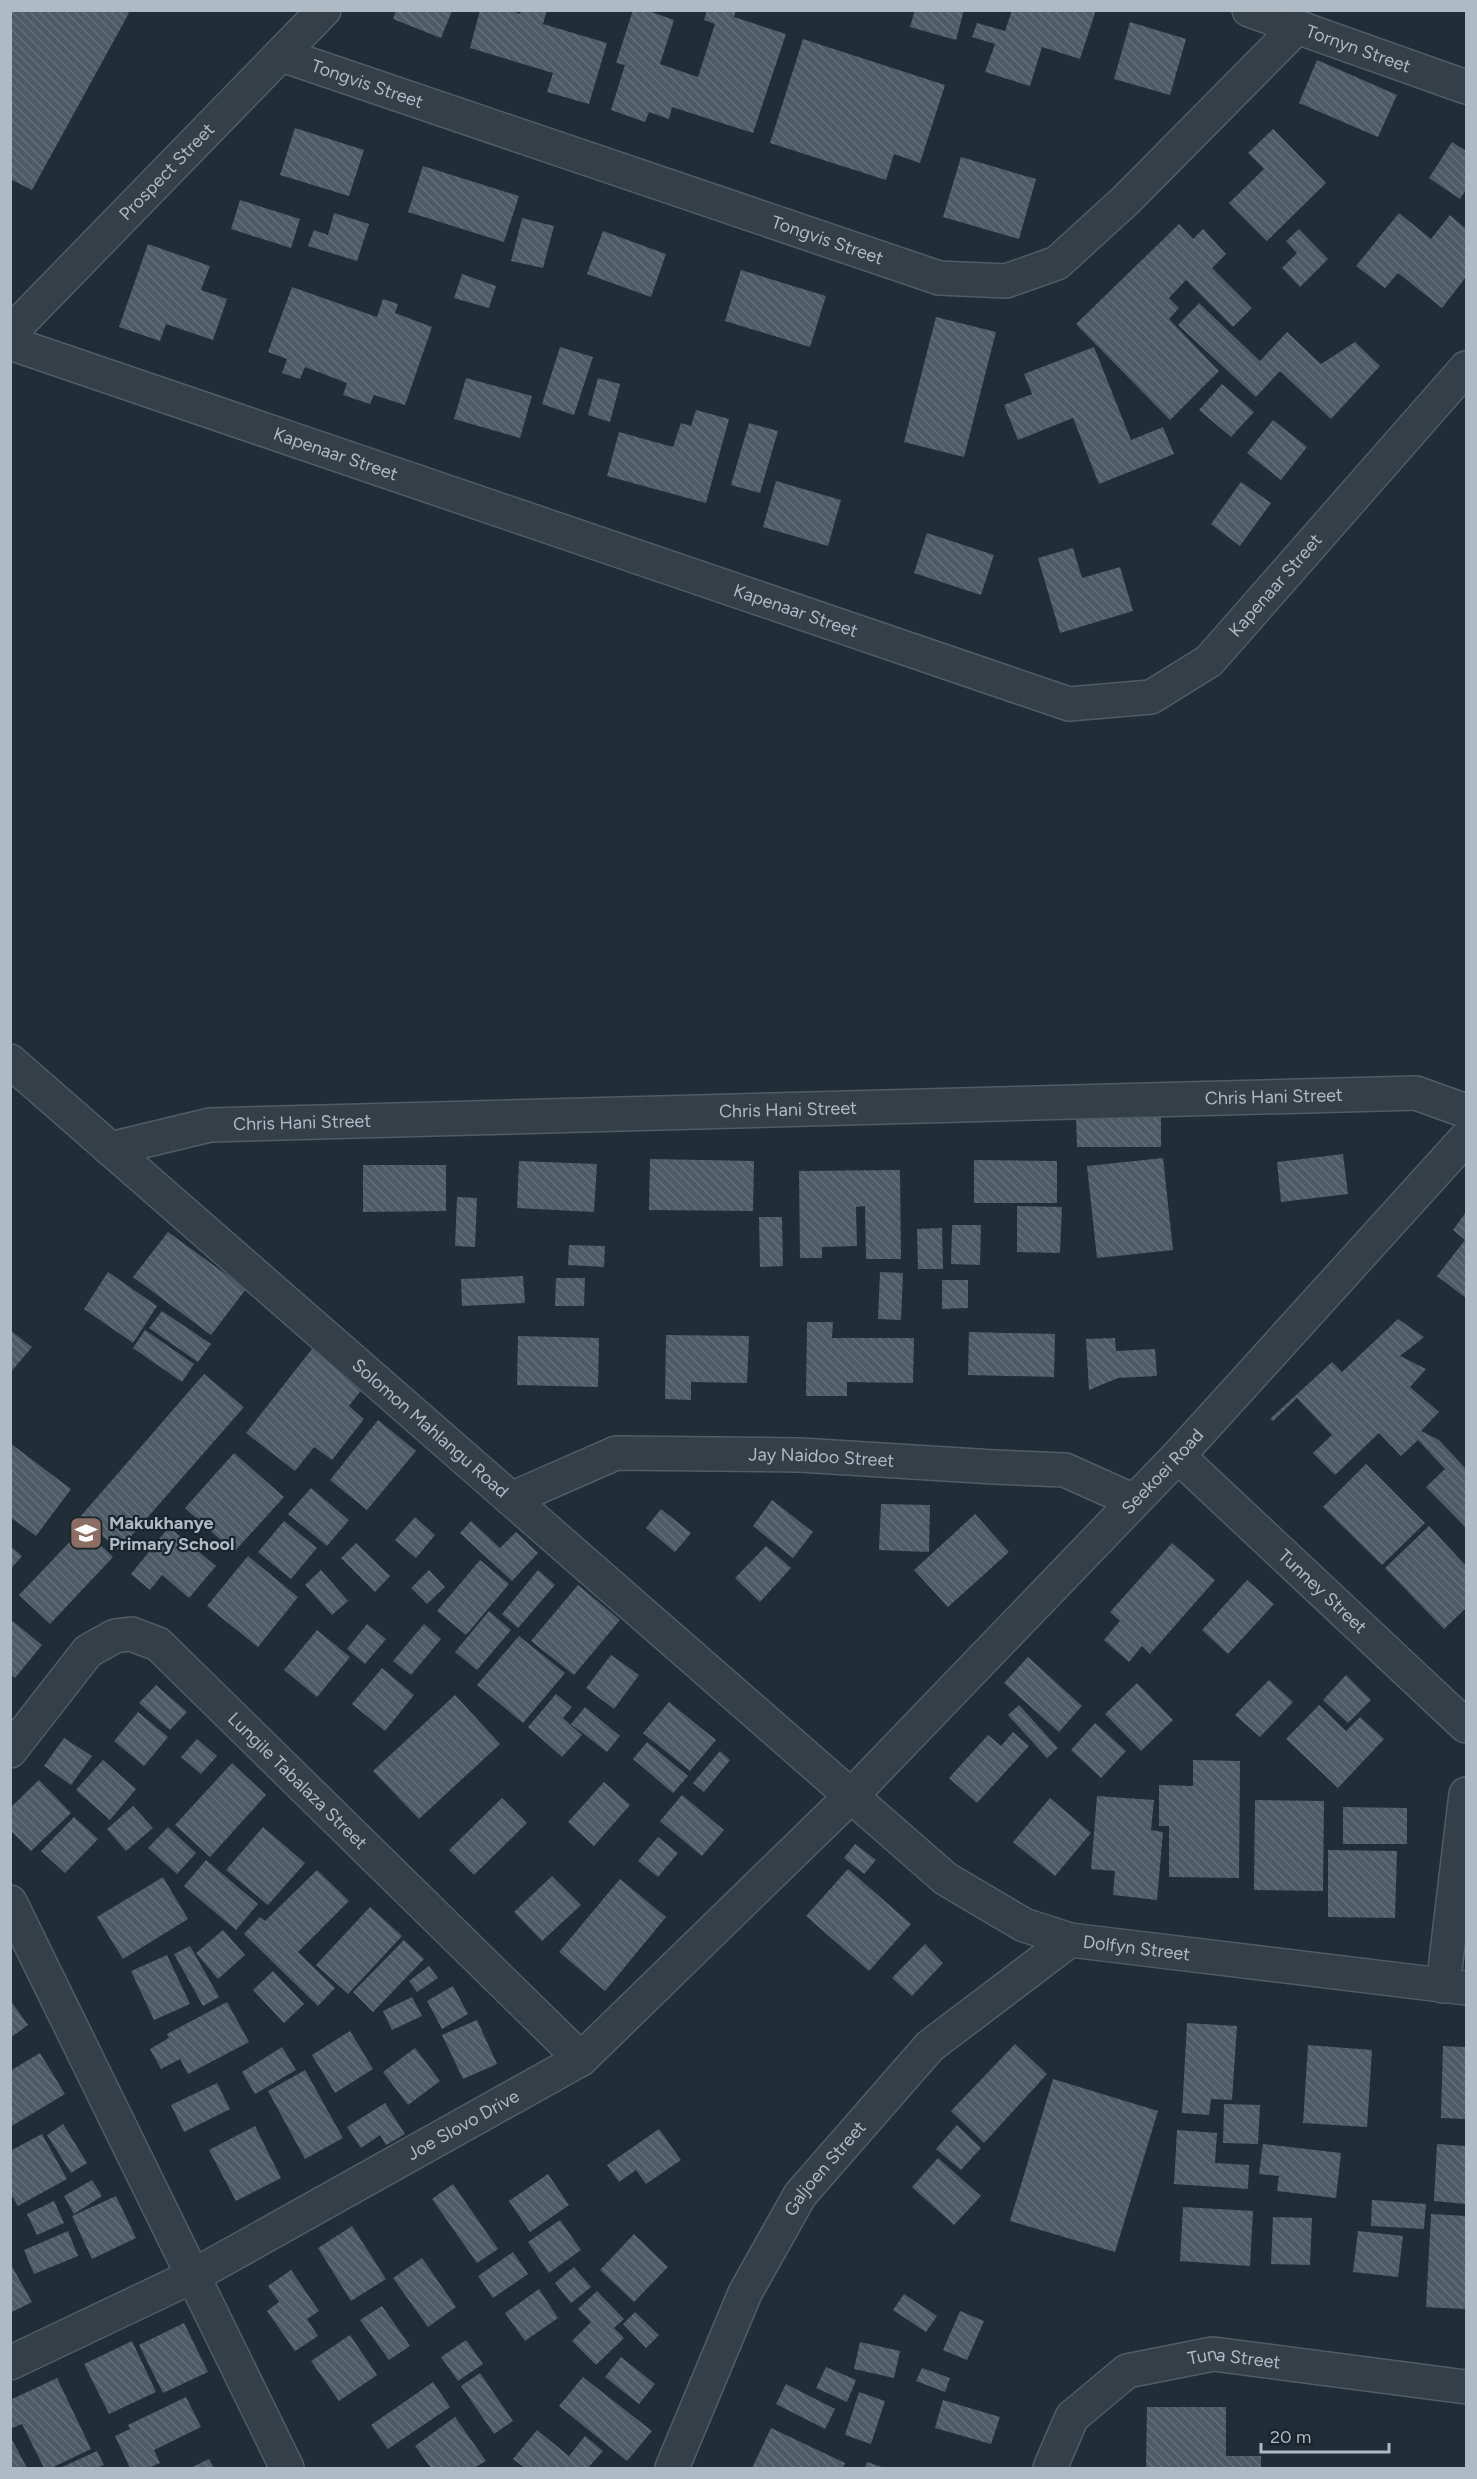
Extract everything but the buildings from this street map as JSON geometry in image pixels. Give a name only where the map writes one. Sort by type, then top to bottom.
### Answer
[{"type":"street","name":"Prospect Street","points":[[10,333],[324,10]]},
{"type":"street","name":"Tornyn Street","points":[[1249,10],[1467,87]]},
{"type":"street","name":"Tongvis Street","points":[[282,55],[939,278],[1006,281],[1057,263],[1126,200],[1297,27]]},
{"type":"street","name":"Kapenaar Street","points":[[10,344],[1069,704],[1151,696],[1209,661],[1467,368]]},
{"type":"street","name":"Solomon Mahlangu Road","points":[[10,1061],[851,1796]]},
{"type":"street","name":"Chris Hani Street","points":[[110,1149],[210,1125],[1416,1093],[1467,1111]]},
{"type":"street","name":"Seekoei Road","points":[[851,1796],[1178,1456],[1467,1138]]},
{"type":"street","name":"Jay Naidoo Street","points":[[511,1499],[616,1453],[628,1453],[801,1455],[1065,1470],[1134,1501]]},
{"type":"street","name":"Tunney Street","points":[[1178,1456],[1467,1726]]},
{"type":"street","name":"Lungile Tabalaza Street","points":[[10,1751],[88,1651],[115,1636],[131,1634],[158,1644],[581,2059]]},
{"type":"street","points":[[1455,1987],[1467,1794]]},
{"type":"street","name":"Dolfyn Street","points":[[851,1796],[946,1879],[1024,1925],[1070,1940],[1455,1987]]},
{"type":"street","name":"Joe Slovo Drive","points":[[10,2363],[193,2276],[581,2059],[851,1796]]},
{"type":"street","points":[[10,1902],[287,2469]]},
{"type":"street","name":"Galjoen Street","points":[[672,2469],[745,2293],[801,2195],[930,2046],[1070,1940]]},
{"type":"street","name":"Tuna Street","points":[[1050,2469],[1072,2417],[1127,2371],[1191,2358],[1213,2354],[1467,2387]]},
{"type":"place","name":"Makukhanye Primary School","points":[[86,1533]]}]
